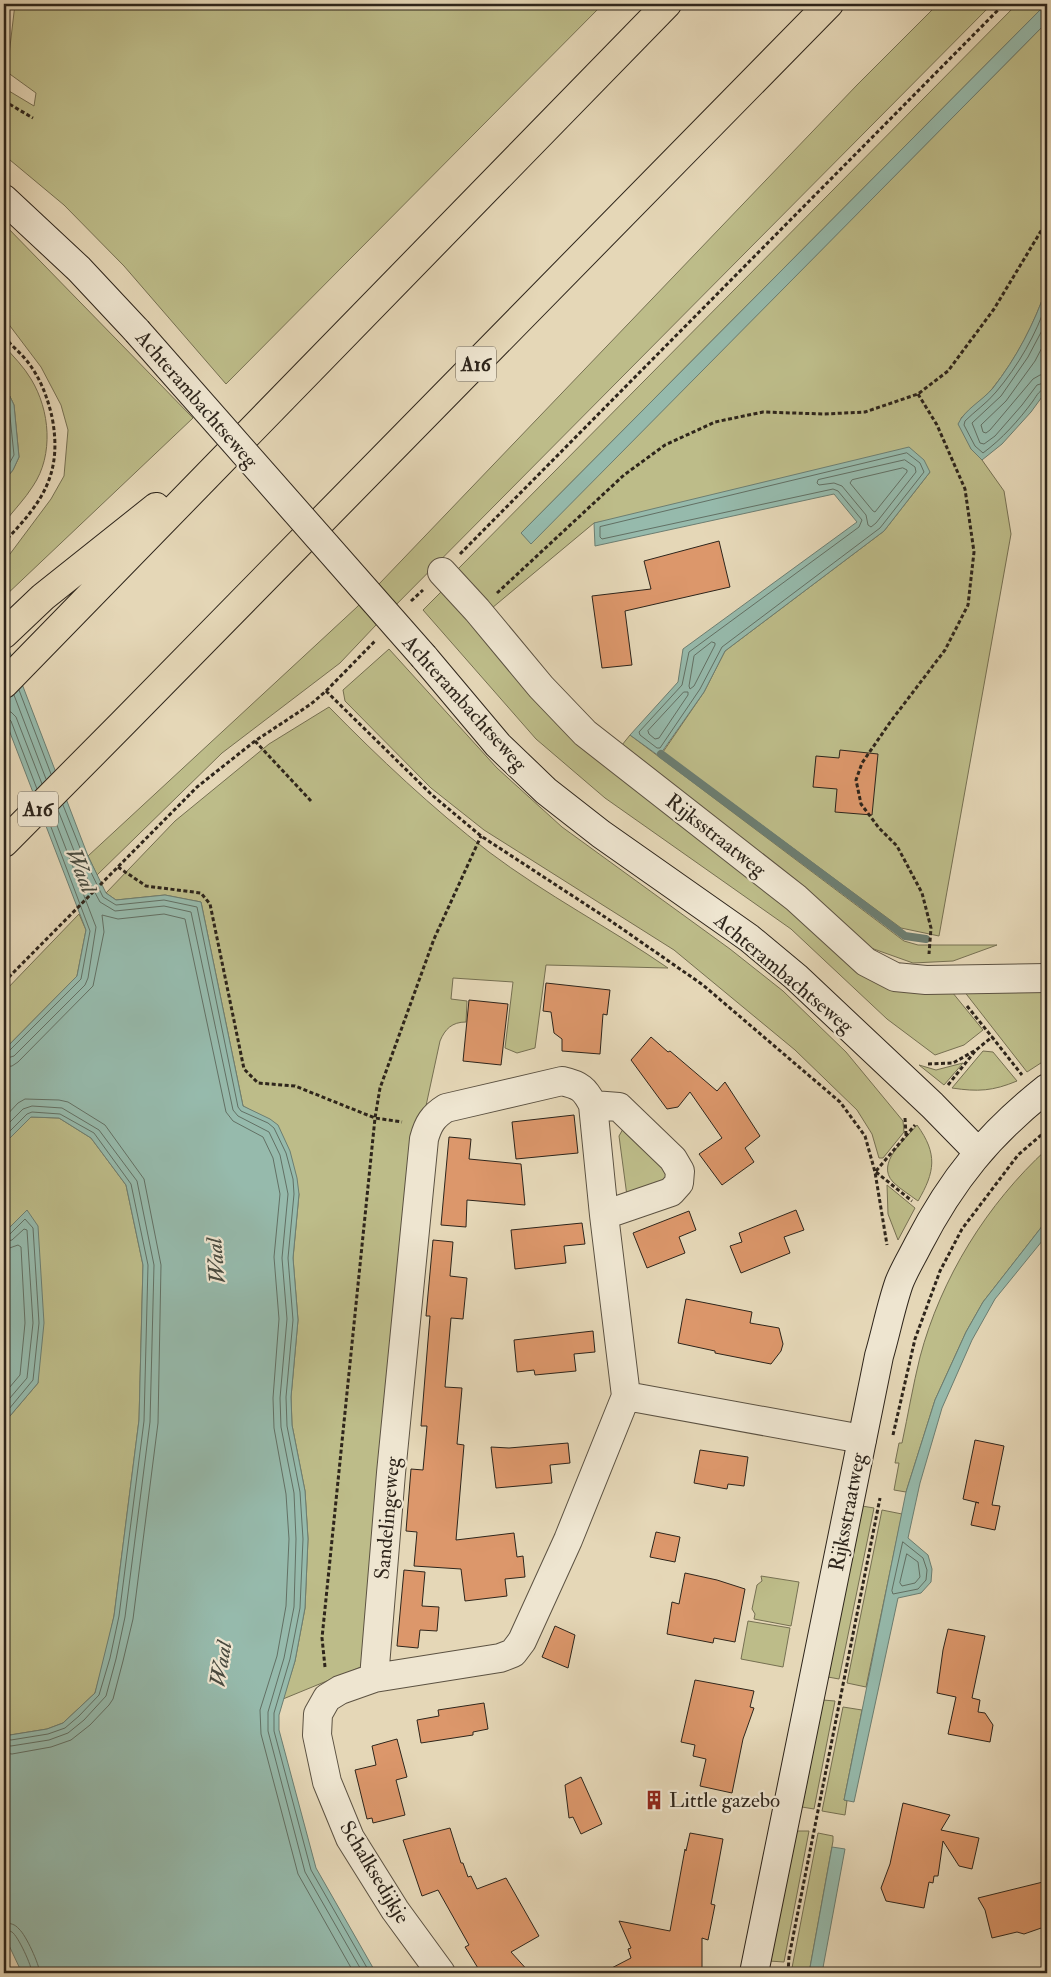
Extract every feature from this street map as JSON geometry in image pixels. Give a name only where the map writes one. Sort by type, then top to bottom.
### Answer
[{"type":"highway","points":[[4,684],[240,440],[668,4]]},
{"type":"highway","name":"A16","points":[[5,842],[829,4]]},
{"type":"highway","points":[[4,634],[43,597],[240,440]]},
{"type":"street","name":"Achterambachtseweg","points":[[4,199],[79,268],[137,331],[424,657],[498,745],[546,791],[601,834],[749,938],[803,984],[932,1105],[978,1152]]},
{"type":"street","name":"Rijksstraatweg","points":[[442,572],[477,610],[541,687],[585,733],[796,898],[866,962],[895,976],[936,980],[1005,977],[1047,978]]},
{"type":"street","points":[[327,1698],[340,1690],[374,1678],[500,1658],[513,1653],[522,1641],[568,1540],[626,1396],[593,1106],[586,1092],[575,1083],[562,1080],[446,1108],[435,1115],[428,1125]]},
{"type":"street","name":"Rijksstraatweg","points":[[754,1973],[879,1356],[900,1281],[934,1214],[957,1179],[1002,1126],[1043,1092]]},
{"type":"street","points":[[593,1106],[618,1107],[673,1159],[680,1171],[679,1183],[671,1192],[604,1215]]},
{"type":"street","name":"Sandelingeweg","points":[[374,1678],[391,1473],[424,1139],[428,1125]]},
{"type":"street","points":[[626,1396],[862,1439]]},
{"type":"street","name":"Schalksedijkje","points":[[327,1698],[318,1714],[316,1735],[327,1782],[350,1838],[395,1910],[442,1973]]},
{"type":"path","points":[[410,603],[1004,4]]},
{"type":"path","points":[[4,101],[33,118]]},
{"type":"path","points":[[477,610],[624,475],[665,445],[715,422],[763,412],[865,412],[918,394],[948,370],[994,310],[1047,221]]},
{"type":"path","points":[[4,337],[30,364],[44,387],[56,437],[55,461],[49,482],[35,506],[4,542]]},
{"type":"path","points":[[918,394],[937,425],[965,489],[974,552],[968,605],[946,650],[881,735],[862,763],[856,780],[861,804],[879,828],[898,846],[922,893],[931,928],[936,980],[1043,1092]]},
{"type":"path","points":[[4,982],[198,787],[255,742],[311,704],[376,639]]},
{"type":"path","points":[[326,691],[432,795],[481,836],[608,919],[703,985],[806,1072],[840,1102],[865,1136],[875,1172],[906,1135]]},
{"type":"path","points":[[255,742],[312,802]]},
{"type":"path","points":[[327,1698],[322,1638],[375,1118],[380,1088],[434,939],[481,836]]},
{"type":"path","points":[[118,867],[146,886],[201,893],[210,904],[244,1069],[258,1083],[295,1086],[375,1118],[428,1125]]},
{"type":"path","points":[[976,1050],[992,1037]]},
{"type":"path","name":"Rijksstraatweg","points":[[891,1443],[915,1339],[940,1271],[962,1229],[1018,1156],[1047,1130]]},
{"type":"path","name":"Rijksstraatweg","points":[[788,1973],[789,1957],[880,1498]]},
{"type":"shaded area","points":[[15,4],[603,4],[226,384],[124,266],[64,205],[4,155],[4,88],[34,106],[36,93],[7,72]]},
{"type":"shaded area","points":[[938,4],[992,4],[340,663],[222,753],[97,875],[88,856],[357,607],[857,85]]},
{"type":"shaded area","points":[[1017,4],[1046,4],[521,533],[531,543],[1047,22],[1047,287],[1017,353],[989,393],[961,418],[971,449],[982,460],[1004,491],[1011,534],[939,936],[901,928],[663,752],[704,692],[725,651],[884,531],[930,472],[594,523],[492,608],[458,569]]},
{"type":"shaded area","points":[[4,224],[193,418],[4,597],[4,562],[51,499],[64,476],[68,430],[61,405],[41,367],[4,318]]},
{"type":"shaded area","points":[[4,346],[25,370],[37,391],[46,418],[47,447],[40,474],[30,491],[4,523],[4,481],[13,470],[19,457],[14,405],[4,384]]},
{"type":"shaded area","points":[[447,586],[571,728],[887,978],[948,987],[983,1030],[964,1045],[935,1055],[887,1019],[791,929],[605,798],[536,739],[423,610]]},
{"type":"shaded area","points":[[389,649],[497,768],[562,827],[730,949],[783,991],[846,1052],[903,1121],[904,1132],[883,1158],[879,1158],[872,1134],[857,1110],[795,1050],[674,950],[484,830],[431,788],[345,701],[343,690]]},
{"type":"shaded area","points":[[329,707],[406,782],[489,852],[533,883],[668,968],[546,965],[535,1048],[517,1053],[505,1048],[513,982],[453,978],[451,999],[467,1001],[466,1022],[457,1023],[450,1027],[440,1041],[424,1115],[377,1501],[361,1667],[283,1699],[295,1661],[305,1608],[308,1539],[305,1491],[292,1425],[291,1397],[298,1320],[293,1258],[299,1194],[256,1113],[243,1106],[201,902],[165,895],[116,900],[106,893],[175,821],[269,744]]},
{"type":"shaded area","points":[[630,735],[904,941],[918,945],[997,945],[953,961],[913,963],[871,948],[622,745]]},
{"type":"shaded area","points":[[79,914],[86,930],[77,976],[4,1050],[4,992]]},
{"type":"shaded area","points":[[1047,985],[1047,1059],[1027,1072],[960,986]]},
{"type":"shaded area","points":[[983,1051],[993,1052],[1017,1081],[985,1090],[952,1088]]},
{"type":"shaded area","points":[[963,1063],[944,1085],[919,1065],[936,1070]]},
{"type":"shaded area","points":[[31,1117],[59,1118],[91,1138],[126,1185],[143,1265],[139,1420],[114,1616],[95,1693],[63,1723],[47,1729],[10,1735],[4,1733],[4,1423],[38,1383],[27,1210],[4,1233],[4,1144]]},
{"type":"shaded area","points":[[917,1125],[928,1145],[932,1163],[928,1181],[918,1201],[902,1190],[888,1175],[890,1159],[894,1152]]},
{"type":"shaded area","points":[[623,1129],[631,1129],[673,1180],[627,1196],[619,1136]]},
{"type":"shaded area","points":[[1047,1149],[1047,1220],[983,1302],[966,1332],[935,1400],[906,1492],[894,1490],[899,1463],[895,1463],[899,1443],[902,1443],[920,1357],[940,1299],[969,1244],[986,1218],[1025,1170]]},
{"type":"shaded area","points":[[887,1185],[915,1208],[898,1240],[888,1214]]},
{"type":"shaded area","points":[[862,1506],[874,1508],[839,1679],[828,1677]]},
{"type":"shaded area","points":[[882,1510],[902,1514],[866,1687],[847,1683]]},
{"type":"shaded area","points":[[761,1576],[799,1582],[791,1626],[754,1619],[755,1614],[752,1609],[757,1585],[762,1581]]},
{"type":"shaded area","points":[[748,1621],[790,1628],[783,1667],[741,1659]]},
{"type":"shaded area","points":[[823,1700],[835,1701],[814,1809],[802,1807]]},
{"type":"shaded area","points":[[843,1707],[862,1710],[844,1800],[847,1801],[845,1815],[822,1811]]},
{"type":"shaded area","points":[[797,1831],[809,1831],[784,1962],[769,1961]]},
{"type":"shaded area","points":[[818,1833],[833,1836],[833,1841],[809,1973],[791,1973]]},
{"type":"water","points":[[1046,4],[1047,22],[531,544],[521,533]]},
{"type":"water","points":[[1047,287],[1047,390],[1031,412],[1002,444],[982,460],[971,449],[958,424],[969,409],[989,393],[1010,364],[1031,327]]},
{"type":"water","points":[[4,384],[14,405],[19,457],[13,470],[4,481]]},
{"type":"water","points":[[909,447],[924,460],[930,472],[884,531],[725,651],[704,692],[659,756],[630,735],[678,682],[683,649],[857,522],[834,494],[595,546],[594,523]]},
{"type":"water","name":"Waal","points":[[4,637],[88,856],[106,893],[116,900],[165,895],[201,902],[243,1106],[278,1125],[290,1151],[299,1194],[293,1258],[298,1320],[291,1397],[292,1425],[305,1491],[308,1539],[305,1608],[295,1661],[279,1715],[279,1730],[316,1868],[376,1973],[22,1973],[4,1935],[4,1733],[10,1735],[47,1729],[63,1723],[95,1693],[114,1616],[139,1420],[143,1265],[126,1185],[91,1138],[59,1118],[31,1117],[4,1144],[4,1050],[77,976],[86,930],[4,717]]},
{"type":"water","points":[[27,1210],[38,1226],[44,1323],[38,1383],[4,1423],[4,1233]]},
{"type":"water","points":[[1047,1220],[1047,1235],[995,1299],[972,1340],[942,1408],[920,1483],[908,1538],[928,1555],[932,1569],[931,1582],[921,1593],[898,1598],[854,1802],[844,1800],[906,1492],[935,1400],[966,1332],[983,1302]]},
{"type":"water","points":[[832,1847],[845,1849],[822,1973],[809,1973]]},
{"type":"building","points":[[719,541],[730,587],[625,611],[632,665],[602,668],[592,596],[651,589],[644,561]]},
{"type":"building","points":[[840,750],[878,754],[872,815],[835,812],[837,789],[813,787],[816,756],[839,758]]},
{"type":"building","points":[[546,983],[610,990],[607,1015],[603,1014],[600,1054],[562,1051],[562,1039],[554,1033],[551,1012],[543,1011]]},
{"type":"building","points":[[469,1000],[508,1004],[501,1065],[463,1061]]},
{"type":"building","points":[[651,1037],[717,1091],[725,1082],[760,1136],[745,1148],[754,1162],[722,1185],[699,1154],[722,1138],[690,1092],[678,1107],[667,1109],[631,1060]]},
{"type":"building","points":[[574,1115],[578,1153],[516,1159],[512,1122]]},
{"type":"building","points":[[449,1137],[471,1139],[469,1159],[521,1164],[525,1205],[467,1200],[466,1227],[441,1225]]},
{"type":"building","points":[[796,1210],[804,1230],[784,1237],[790,1253],[741,1273],[730,1246],[742,1242],[739,1233]]},
{"type":"building","points":[[689,1211],[696,1230],[679,1237],[685,1253],[647,1268],[633,1233]]},
{"type":"building","points":[[582,1223],[585,1244],[564,1246],[566,1263],[515,1269],[511,1230]]},
{"type":"building","points":[[433,1240],[453,1242],[450,1276],[467,1278],[463,1319],[451,1318],[445,1387],[462,1388],[457,1444],[464,1445],[456,1540],[514,1533],[517,1557],[523,1556],[525,1577],[505,1579],[507,1596],[465,1601],[461,1569],[414,1566],[417,1532],[406,1531],[411,1469],[423,1470],[427,1426],[421,1426],[430,1316],[426,1316]]},
{"type":"building","points":[[686,1299],[752,1312],[750,1323],[779,1328],[783,1344],[781,1351],[771,1364],[715,1353],[715,1351],[678,1343]]},
{"type":"building","points":[[593,1331],[595,1352],[574,1354],[576,1371],[535,1375],[534,1370],[517,1372],[514,1340]]},
{"type":"building","points":[[975,1440],[1004,1446],[992,1505],[1000,1506],[995,1530],[971,1525],[976,1502],[963,1499]]},
{"type":"building","points":[[568,1443],[570,1463],[550,1465],[552,1483],[496,1488],[491,1447],[509,1448]]},
{"type":"building","points":[[700,1450],[748,1457],[744,1486],[728,1484],[727,1489],[694,1483]]},
{"type":"building","points":[[656,1532],[680,1537],[675,1562],[650,1557]]},
{"type":"building","points":[[404,1570],[425,1572],[422,1606],[439,1607],[437,1631],[420,1630],[418,1648],[397,1646]]},
{"type":"building","points":[[685,1573],[745,1589],[735,1642],[714,1638],[713,1643],[667,1634],[672,1602],[679,1604]]},
{"type":"building","points":[[555,1626],[575,1635],[568,1668],[542,1657]]},
{"type":"building","points":[[948,1629],[985,1636],[972,1698],[980,1700],[978,1712],[985,1713],[993,1725],[990,1742],[948,1734],[956,1697],[937,1693]]},
{"type":"building","points":[[695,1680],[754,1691],[750,1707],[754,1708],[743,1739],[732,1793],[700,1786],[706,1759],[693,1756],[695,1745],[681,1742]]},
{"type":"building","points":[[484,1703],[488,1729],[473,1732],[473,1735],[421,1743],[417,1720],[439,1716],[438,1710]]},
{"type":"building","points":[[397,1739],[407,1777],[396,1780],[405,1815],[373,1823],[372,1818],[367,1819],[355,1770],[376,1765],[372,1746]]},
{"type":"building","points":[[581,1777],[602,1824],[581,1834],[573,1817],[569,1818],[565,1785]]},
{"type":"building","points":[[903,1803],[950,1815],[941,1830],[979,1838],[972,1869],[959,1866],[943,1841],[938,1876],[934,1876],[933,1883],[929,1882],[924,1908],[886,1901],[881,1888],[890,1864]]},
{"type":"building","points":[[450,1828],[461,1863],[463,1863],[468,1877],[471,1876],[477,1889],[506,1878],[539,1936],[511,1952],[530,1973],[481,1973],[465,1947],[469,1945],[438,1890],[422,1896],[403,1840]]},
{"type":"building","points":[[690,1833],[723,1839],[711,1904],[715,1905],[708,1940],[702,1938],[702,1973],[602,1973],[631,1958],[628,1949],[631,1948],[619,1921],[670,1931],[685,1849],[686,1851]]},
{"type":"building","points":[[1047,1881],[1047,1926],[1024,1934],[1017,1932],[992,1938],[985,1910],[978,1898]]},
{"type":"waterway","points":[[661,754],[905,936],[926,939]]},
{"type":"place","name":"Little gazebo","points":[[654,1800]]}]
